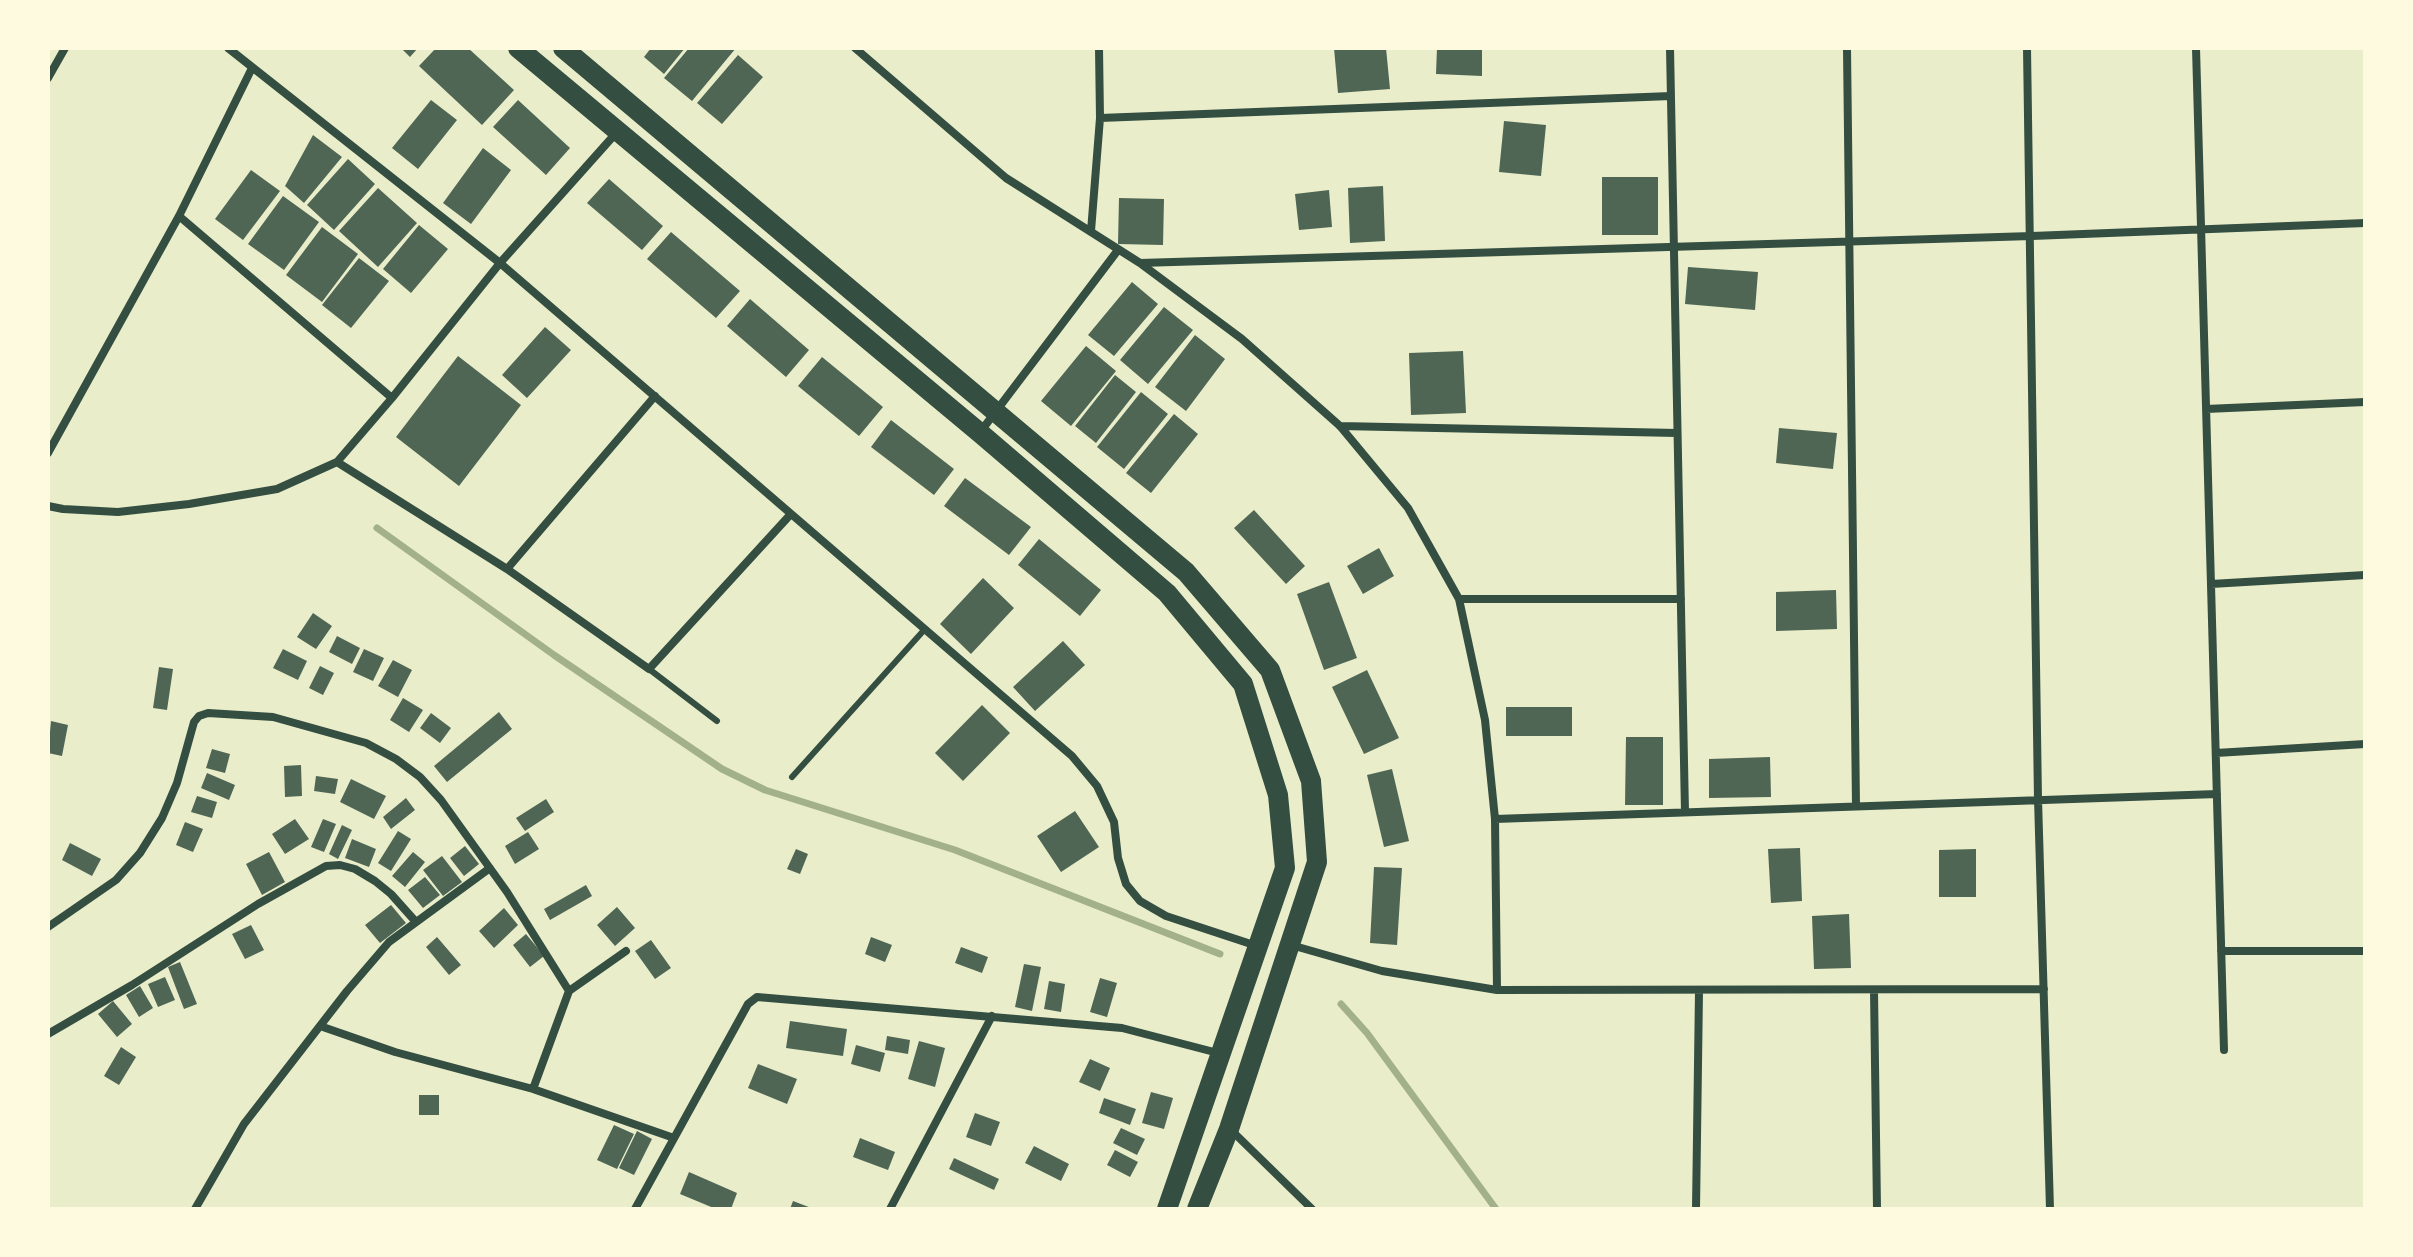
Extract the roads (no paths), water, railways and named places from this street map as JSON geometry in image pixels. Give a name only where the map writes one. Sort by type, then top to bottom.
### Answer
[{"type":"main road","points":[[518,48],[1167,593],[1243,684],[1278,795],[1285,868],[1167,1209]]},
{"type":"main road","points":[[563,48],[1186,572],[1270,670],[1311,781],[1317,862],[1229,1129],[1197,1209]]},
{"type":"street","points":[[48,78],[65,48]]},
{"type":"street","points":[[228,48],[500,263],[1072,756],[1097,786],[1114,822],[1118,858],[1126,884],[1140,901],[1166,916],[1258,946]]},
{"type":"street","points":[[855,48],[1006,178],[1140,263],[1242,339],[1340,426],[1408,508],[1459,599],[1485,720],[1495,819],[1497,990]]},
{"type":"street","points":[[1091,231],[1100,118],[1099,48]]},
{"type":"street","points":[[1670,48],[1685,812]]},
{"type":"street","points":[[1847,48],[1856,806]]},
{"type":"street","points":[[2027,48],[2038,799],[2050,1209]]},
{"type":"street","points":[[2196,48],[2224,1050]]},
{"type":"street","points":[[48,453],[179,216],[252,68]]},
{"type":"street","points":[[1100,118],[1671,96]]},
{"type":"street","points":[[48,506],[118,512],[189,504],[277,489],[337,462],[500,263],[617,131]]},
{"type":"street","points":[[179,216],[392,398]]},
{"type":"street","points":[[1140,263],[2365,223]]},
{"type":"street","points":[[980,433],[1118,250]]},
{"type":"street","points":[[507,569],[655,396]]},
{"type":"street","points":[[2206,409],[2365,402]]},
{"type":"street","points":[[1340,426],[1677,433]]},
{"type":"street","points":[[337,462],[507,569],[649,669],[790,515]]},
{"type":"street","points":[[2211,584],[2365,575]]},
{"type":"street","points":[[1459,599],[1681,599]]},
{"type":"street","points":[[48,927],[116,880],[140,853],[162,818],[177,783],[194,722],[199,716],[208,713],[273,717],[366,743],[396,759],[420,777],[441,800],[490,868],[569,991]]},
{"type":"street","points":[[2216,753],[2365,744]]},
{"type":"street","points":[[1495,819],[2217,794]]},
{"type":"street","points":[[48,1034],[132,985],[258,904],[326,866],[340,865],[355,869],[375,881],[416,922]]},
{"type":"street","points":[[195,1209],[244,1124],[389,942],[490,868]]},
{"type":"street","points":[[1291,945],[1382,971],[1497,990],[2044,989]]},
{"type":"street","points":[[533,1089],[569,991],[626,951]]},
{"type":"street","points":[[2221,951],[2365,951]]},
{"type":"street","points":[[1874,990],[1877,1209]]},
{"type":"street","points":[[1696,1209],[1699,991]]},
{"type":"street","points":[[635,1209],[748,1004],[757,997],[1122,1028],[1221,1053]]},
{"type":"street","points":[[890,1209],[992,1016]]},
{"type":"street","points":[[320,1026],[395,1052],[533,1089],[674,1138]]},
{"type":"street","points":[[1229,1129],[1312,1209]]},
{"type":"lane","points":[[792,777],[925,629]]},
{"type":"lane","points":[[649,669],[717,721]]},
{"type":"waterway","points":[[377,528],[554,655],[722,769],[765,790],[955,850],[1220,954]]},
{"type":"waterway","points":[[1341,1004],[1367,1033],[1496,1209]]}]
